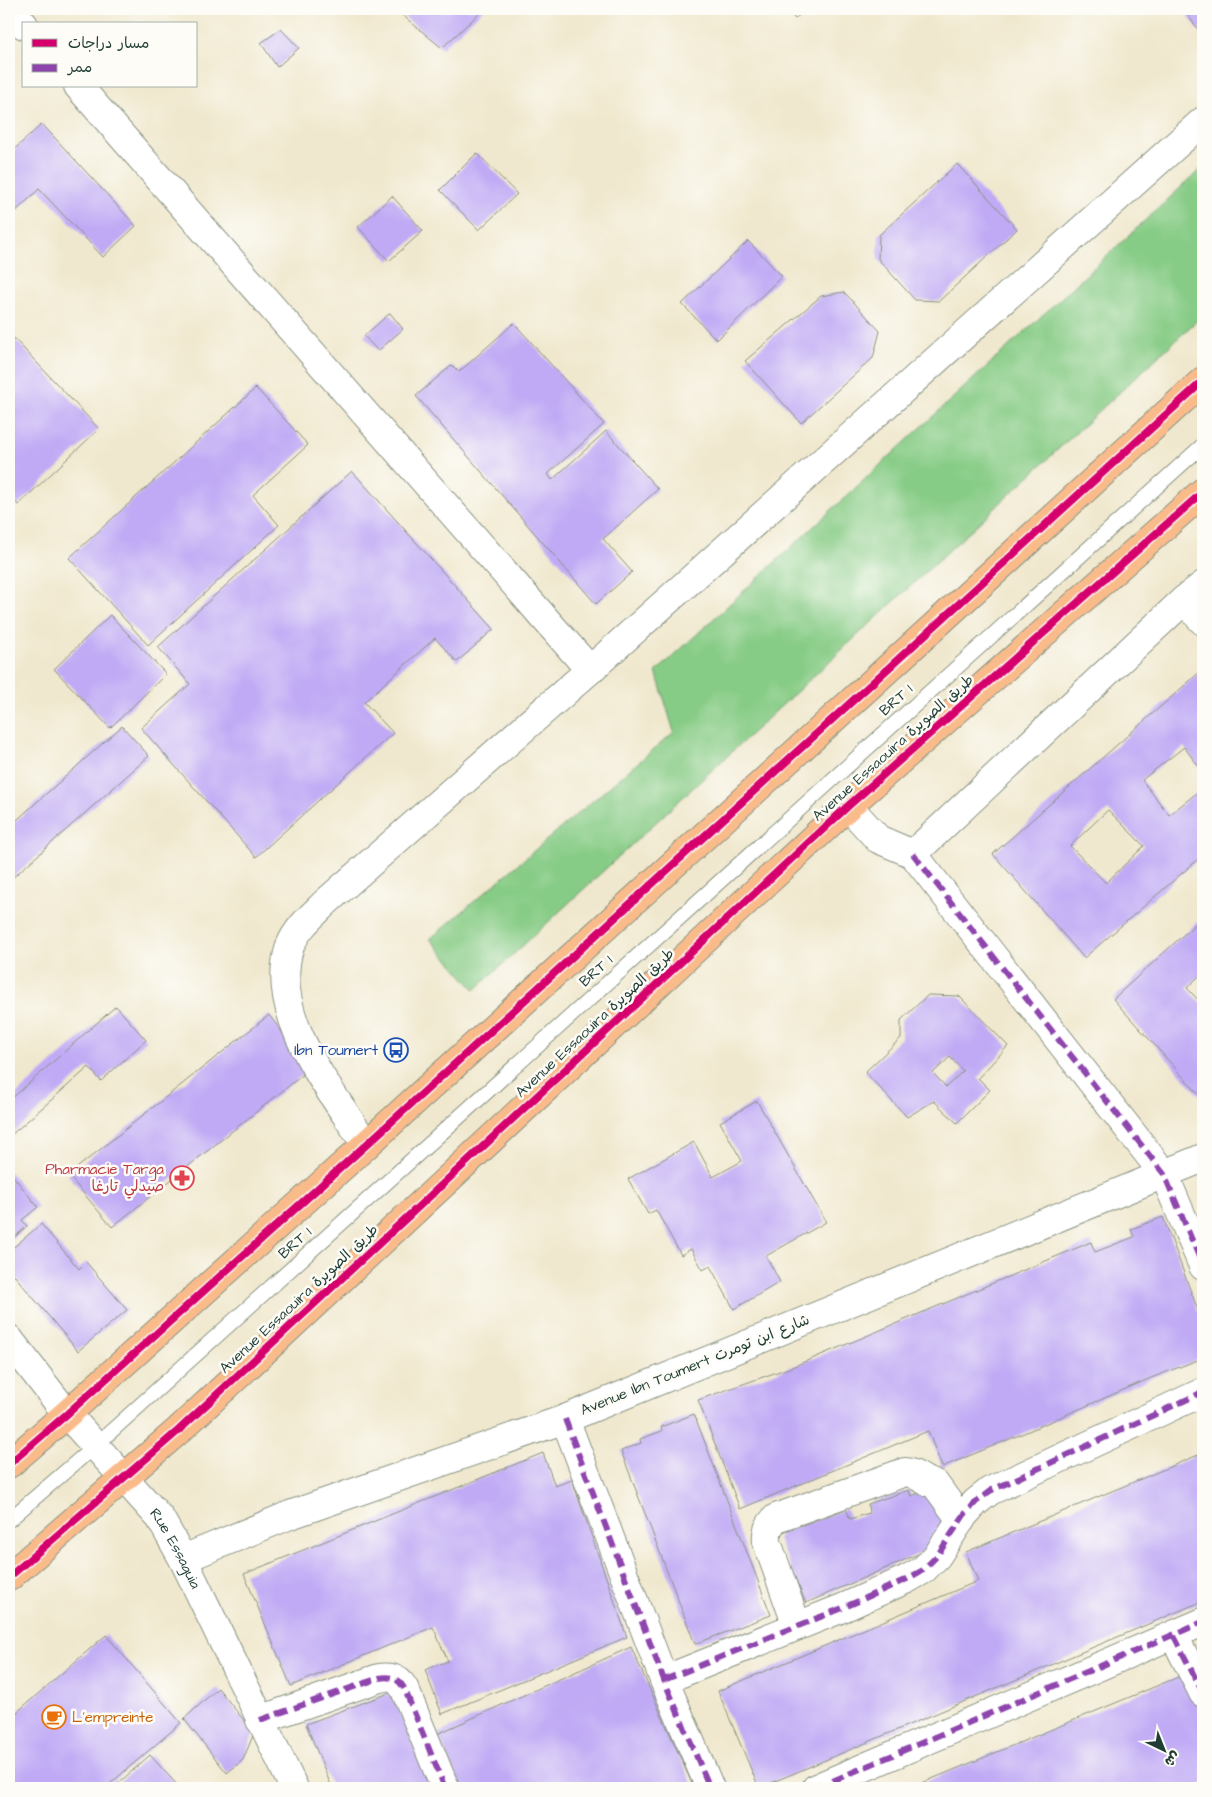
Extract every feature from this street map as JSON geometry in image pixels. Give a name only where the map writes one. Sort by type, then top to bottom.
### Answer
[{"type":"main road","points":[[9,1464],[366,1145],[1203,381]]},
{"type":"main road","name":"Avenue Essaouira طريق الصويرة","points":[[9,1577],[179,1430],[848,806],[1203,492]]},
{"type":"street","points":[[10,9],[22,23]]},
{"type":"street","points":[[80,88],[590,670]]},
{"type":"street","points":[[366,1145],[306,1051],[293,1022],[286,994],[284,970],[291,945],[303,925],[326,902],[590,670],[1203,121]]},
{"type":"street","points":[[913,854],[1193,593],[1203,621]]},
{"type":"street","points":[[848,806],[878,839],[913,854],[1164,1174],[1203,1266]]},
{"type":"street","name":"Avenue Ibn Toumert شارع ابن تومرت","points":[[182,1559],[290,1515],[565,1418],[1203,1158]]},
{"type":"street","name":"Rue Essaguia","points":[[9,1339],[67,1414],[160,1518],[294,1788]]},
{"type":"street","points":[[664,1680],[907,1579],[923,1570],[937,1556],[961,1520],[976,1502],[990,1491],[1203,1392]]},
{"type":"street","points":[[565,1418],[664,1680],[710,1788]]},
{"type":"street","points":[[797,1626],[767,1542],[768,1527],[776,1518],[905,1472],[918,1474],[928,1483],[935,1484],[961,1520]]},
{"type":"street","points":[[816,1788],[1203,1622]]},
{"type":"street","points":[[1174,1636],[1203,1692]]},
{"type":"street","points":[[260,1720],[379,1678],[392,1677],[398,1680],[405,1690],[445,1788]]},
{"type":"lane","name":"BRT 1","points":[[9,1520],[96,1445],[1203,445]]},
{"type":"green space","points":[[1203,167],[1203,315],[475,990],[430,939],[674,732],[656,672]]},
{"type":"building","points":[[395,9],[484,9],[442,48]]},
{"type":"building","points":[[785,9],[806,9],[795,19]]},
{"type":"building","points":[[1183,9],[1203,9],[1203,36]]},
{"type":"building","points":[[281,29],[299,48],[277,67],[261,43]]},
{"type":"building","points":[[42,124],[136,226],[103,257],[39,189],[9,218],[9,154]]},
{"type":"building","points":[[477,153],[517,194],[479,230],[440,190]]},
{"type":"building","points":[[957,164],[1017,229],[939,301],[915,300],[878,259],[879,235]]},
{"type":"building","points":[[392,196],[423,231],[389,261],[358,227]]},
{"type":"building","points":[[748,241],[782,276],[717,340],[682,304]]},
{"type":"building","points":[[844,292],[880,331],[873,358],[801,423],[745,361],[821,296]]},
{"type":"building","points":[[390,313],[403,329],[378,351],[364,336]]},
{"type":"building","points":[[514,323],[604,424],[548,474],[552,480],[606,431],[658,489],[603,539],[632,572],[596,604],[416,396],[452,365],[459,372]]},
{"type":"building","points":[[9,333],[99,429],[18,505],[9,495]]},
{"type":"building","points":[[256,388],[308,445],[253,495],[279,525],[148,645],[69,558]]},
{"type":"building","points":[[352,471],[494,629],[457,662],[435,638],[364,702],[393,733],[256,857],[141,728],[190,684],[158,647]]},
{"type":"building","points":[[110,615],[166,674],[110,728],[54,669]]},
{"type":"building","points":[[1201,671],[1203,673],[1203,772],[1184,747],[1142,780],[1169,815],[1203,788],[1203,855],[1084,958],[993,854]],"holes":[[[1108,810],[1144,846],[1106,883],[1070,846]]]},
{"type":"building","points":[[122,726],[149,756],[9,881],[9,827]]},
{"type":"building","points":[[1203,917],[1203,972],[1187,988],[1203,1005],[1203,1099],[1113,999]]},
{"type":"building","points":[[928,995],[959,996],[1008,1046],[978,1078],[990,1090],[957,1123],[934,1101],[907,1117],[865,1072],[901,1038],[901,1020]],"holes":[[[950,1057],[963,1071],[946,1087],[933,1073]]]},
{"type":"building","points":[[116,1006],[146,1040],[101,1081],[89,1067],[11,1135],[9,1133],[9,1101]]},
{"type":"building","points":[[269,1015],[310,1069],[112,1227],[68,1175]]},
{"type":"building","points":[[757,1101],[826,1222],[766,1256],[780,1282],[734,1309],[710,1266],[703,1270],[691,1249],[681,1255],[656,1210],[648,1214],[628,1179],[694,1142],[713,1177],[742,1161],[720,1122]]},
{"type":"building","points":[[9,1171],[38,1207],[22,1220],[27,1226],[9,1242]]},
{"type":"building","points":[[1163,1217],[1203,1324],[1203,1358],[1151,1378],[942,1467],[928,1431],[740,1509],[698,1400],[797,1365],[1091,1242],[1095,1252],[1134,1237],[1131,1229]]},
{"type":"building","points":[[41,1224],[79,1269],[86,1262],[127,1310],[78,1351],[9,1269],[9,1251]]},
{"type":"building","points":[[694,1414],[771,1615],[695,1644],[621,1451],[641,1443],[640,1439],[662,1431],[661,1427]]},
{"type":"building","points":[[543,1453],[555,1486],[572,1480],[627,1637],[442,1714],[425,1670],[448,1661],[433,1627],[291,1686],[244,1574]]},
{"type":"building","points":[[1203,1453],[1203,1601],[759,1788],[718,1691],[978,1581],[966,1552]]},
{"type":"building","points":[[909,1490],[911,1496],[920,1493],[937,1495],[946,1524],[939,1545],[806,1603],[778,1539],[783,1532],[846,1509],[850,1519],[869,1513],[868,1504]]},
{"type":"building","points":[[106,1635],[181,1723],[105,1788],[9,1788],[9,1719]]},
{"type":"building","points":[[631,1647],[694,1788],[461,1788],[437,1734]]},
{"type":"building","points":[[1188,1673],[1203,1709],[1203,1784],[1193,1788],[910,1788]]},
{"type":"building","points":[[218,1688],[254,1733],[243,1760],[227,1773],[184,1719]]},
{"type":"building","points":[[392,1692],[431,1788],[332,1788],[306,1724]]},
{"type":"building","points":[[150,1755],[180,1788],[113,1788]]},
{"type":"marked path","points":[[913,854],[1164,1174],[1203,1266]]},
{"type":"marked path","points":[[664,1680],[845,1607],[907,1579],[923,1570],[937,1556],[964,1515],[990,1491],[1203,1392]]},
{"type":"marked path","points":[[565,1419],[664,1680],[710,1788]]},
{"type":"marked path","points":[[816,1788],[1203,1622]]},
{"type":"marked path","points":[[1174,1636],[1203,1693]]},
{"type":"marked path","points":[[260,1720],[379,1678],[387,1677],[394,1679],[405,1690],[445,1788]]},
{"type":"cycle path","points":[[9,1464],[366,1145],[1203,381]]},
{"type":"cycle path","points":[[9,1577],[179,1430],[848,806],[1203,492]]},
{"type":"place","name":"Ibn Toumert","points":[[396,1050]]},
{"type":"place","name":"Pharmacie Targa صيدلي تارغا","points":[[182,1178]]},
{"type":"place","name":"L'empreinte","points":[[54,1717]]}]
